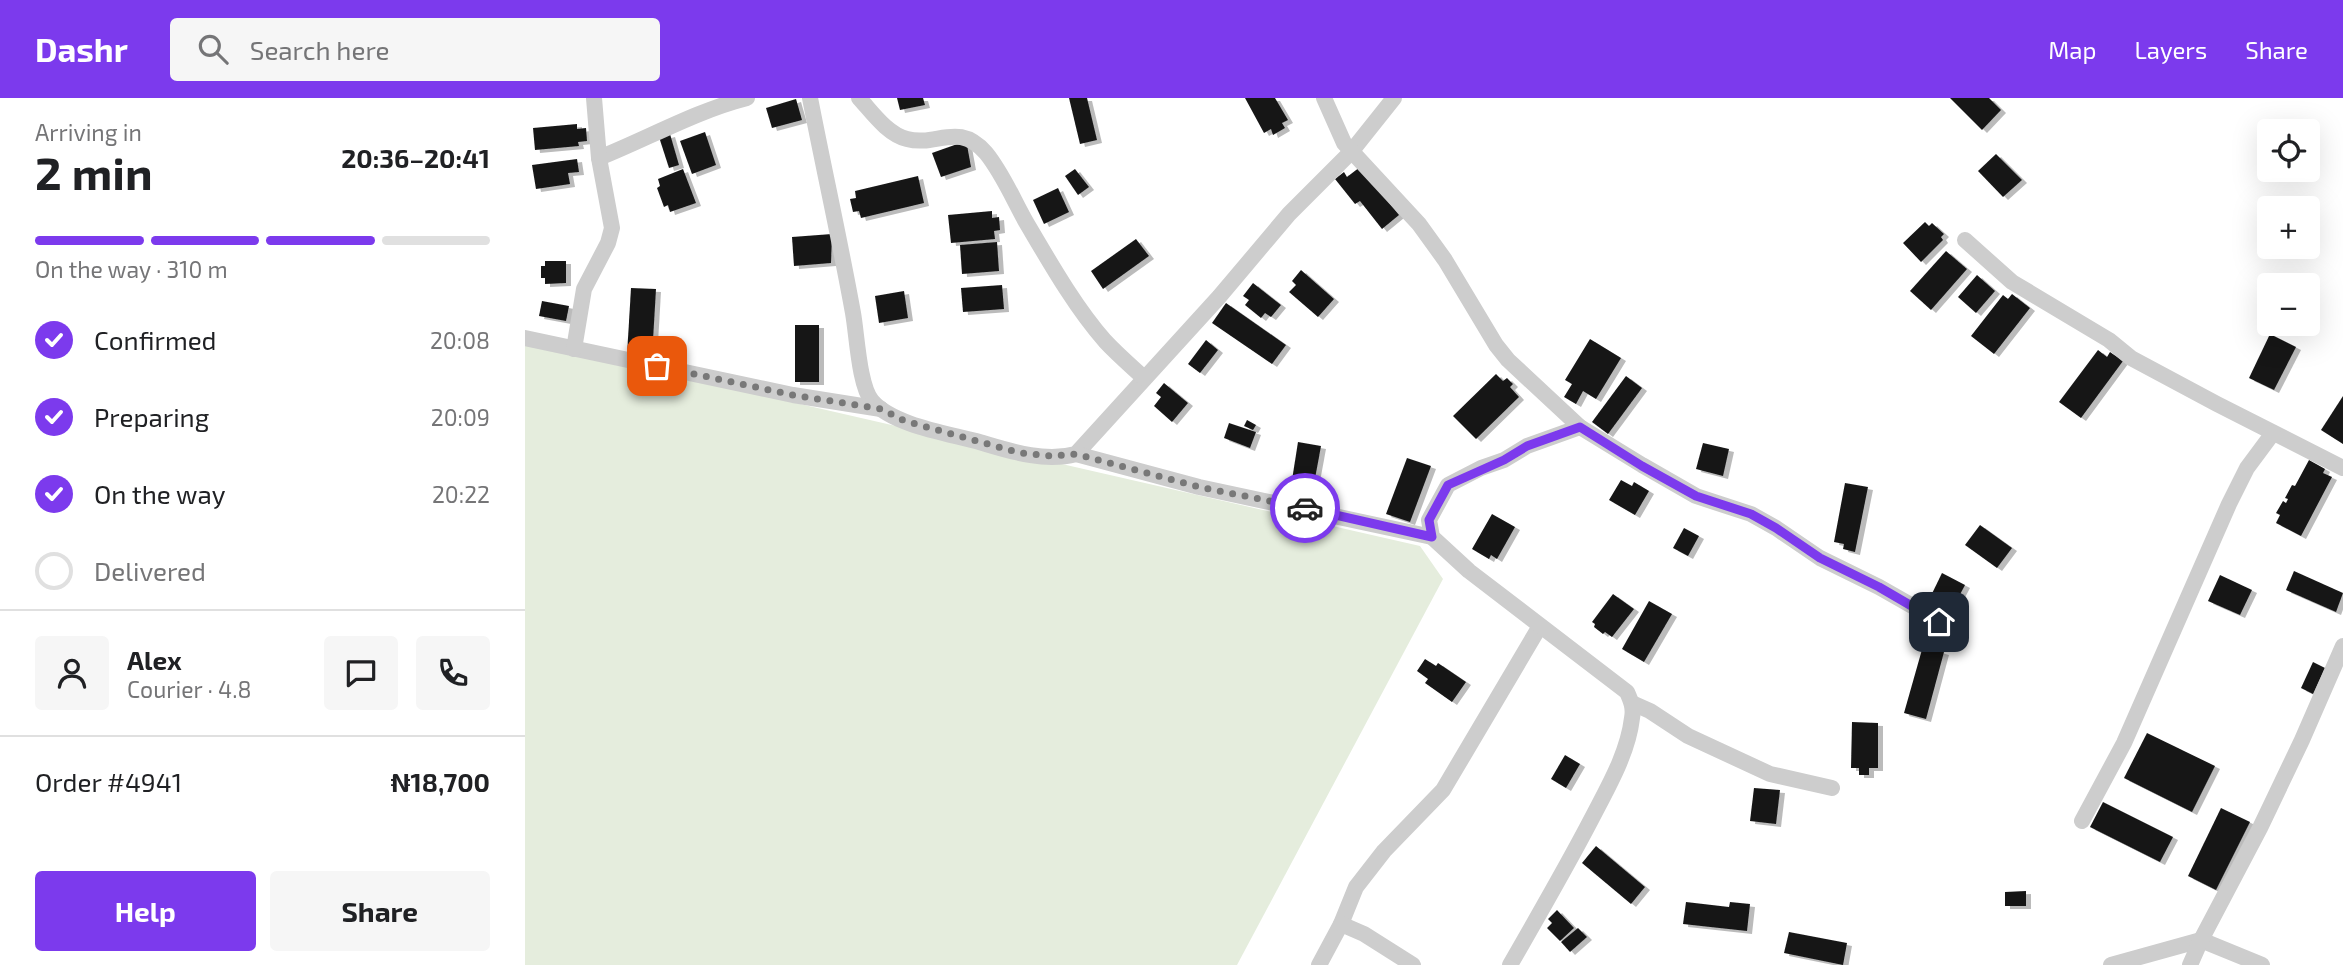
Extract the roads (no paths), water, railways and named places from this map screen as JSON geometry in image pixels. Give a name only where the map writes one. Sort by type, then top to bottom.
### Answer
[{"type":"street","points":[[574,349],[584,289],[613,228],[599,158],[594,98]]},
{"type":"street","points":[[599,158],[703,112],[747,98]]},
{"type":"street","points":[[810,98],[853,312],[862,379],[866,391],[881,409]]},
{"type":"street","points":[[859,98],[887,127],[905,139],[950,136],[968,138],[985,152],[1004,178],[1066,288],[1105,341],[1144,378]]},
{"type":"street","points":[[1324,98],[1344,143],[1419,224],[1471,301],[1485,329],[1508,360],[1580,427],[1696,496],[1751,514],[1820,558],[1879,587],[1958,632]]},
{"type":"street","points":[[1076,454],[1219,297],[1289,214],[1351,152],[1394,98]]},
{"type":"street","points":[[1965,240],[2012,282],[2109,340],[2131,358],[2343,468]]},
{"type":"street","points":[[525,338],[793,395],[881,409],[905,421],[1020,453],[1052,456],[1076,454],[1199,487],[1432,537],[1469,572],[1626,692],[1632,703],[1633,716],[1626,743],[1607,790],[1510,965]]},
{"type":"street","points":[[1432,537],[1429,520],[1448,485],[1504,460],[1527,446],[1580,427]]},
{"type":"street","points":[[2082,821],[2135,719],[2229,504],[2247,468],[2273,433]]},
{"type":"street","points":[[1319,965],[1356,887],[1384,851],[1443,790],[1540,626]]},
{"type":"street","points":[[2190,965],[2284,778],[2343,646]]},
{"type":"street","points":[[1632,703],[1650,711],[1689,737],[1770,774],[1832,788]]},
{"type":"street","points":[[1341,923],[1413,965]]},
{"type":"street","points":[[2111,965],[2201,940],[2262,965]]}]
